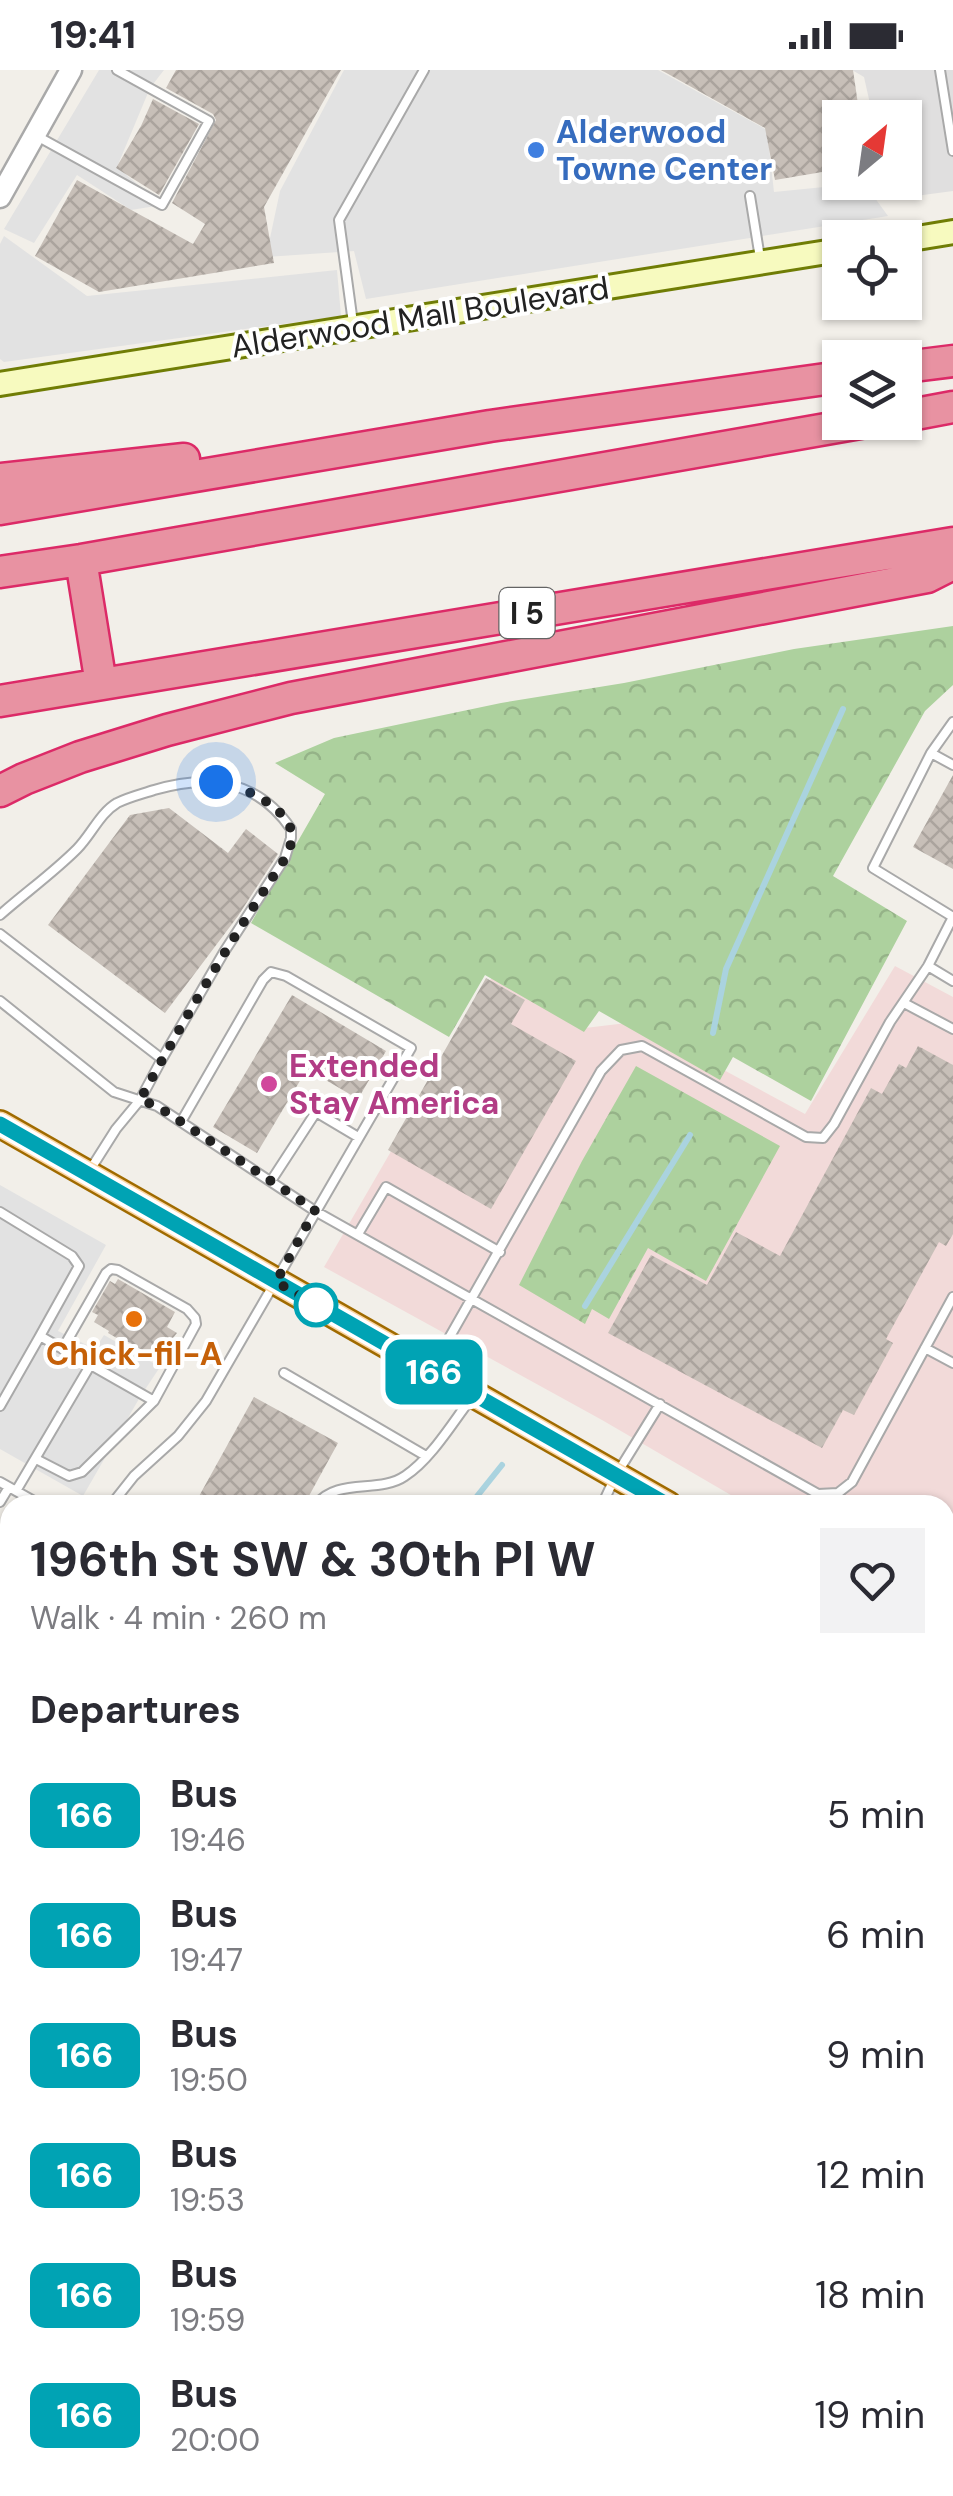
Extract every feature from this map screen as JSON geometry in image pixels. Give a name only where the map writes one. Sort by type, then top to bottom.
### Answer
[{"type":"highway","points":[[922,365],[953,360]]},
{"type":"highway","points":[[0,509],[490,426],[822,379]]},
{"type":"highway","points":[[922,413],[953,407]]},
{"type":"highway","points":[[0,478],[490,426]]},
{"type":"highway","points":[[0,572],[822,430]]},
{"type":"highway","name":"I 5","points":[[0,701],[953,542]]},
{"type":"highway","points":[[80,560],[101,684]]},
{"type":"highway","points":[[0,791],[80,757],[291,698],[927,577],[953,564]]},
{"type":"main road","points":[[922,237],[953,232]]},
{"type":"main road","name":"Alderwood Mall Boulevard","points":[[0,384],[822,253]]},
{"type":"main road","points":[[0,1124],[651,1495]]},
{"type":"street","points":[[1,194],[71,70]]},
{"type":"lane","points":[[35,135],[162,206],[209,120],[117,70]]},
{"type":"lane","points":[[354,328],[339,220],[424,70]]},
{"type":"lane","points":[[940,70],[953,151]]},
{"type":"lane","points":[[750,196],[761,263]]},
{"type":"lane","points":[[431,1370],[600,1071],[621,1050],[642,1046],[806,1137],[823,1138],[953,918],[874,868],[930,753],[953,722]]},
{"type":"lane","points":[[930,753],[953,764]]},
{"type":"lane","points":[[0,915],[75,851],[114,805],[128,798],[172,785],[216,782],[245,788],[281,815],[291,829],[288,853],[224,952],[140,1100],[88,1174]]},
{"type":"lane","points":[[0,934],[162,1059]]},
{"type":"lane","points":[[928,966],[953,981]]},
{"type":"lane","points":[[119,1495],[178,1436],[206,1400],[410,1048],[286,976],[271,972],[181,1122]]},
{"type":"lane","points":[[0,1001],[114,1092],[157,1106],[315,1210],[818,1494],[838,1493],[852,1482],[953,1297]]},
{"type":"lane","points":[[904,1003],[953,1029]]},
{"type":"lane","points":[[271,1181],[316,1112],[358,1137]]},
{"type":"lane","points":[[358,1234],[386,1187],[500,1252]]},
{"type":"lane","points":[[0,1212],[72,1256],[79,1266],[0,1406]]},
{"type":"lane","points":[[36,1459],[70,1476],[82,1472],[154,1400],[196,1324],[195,1318],[187,1309],[112,1270],[63,1348]]},
{"type":"lane","points":[[40,1336],[154,1400]]},
{"type":"lane","points":[[925,1348],[953,1363]]},
{"type":"lane","points":[[8,1487],[36,1459],[91,1364]]},
{"type":"lane","points":[[284,1373],[426,1456]]},
{"type":"lane","points":[[326,1495],[404,1477],[426,1456],[474,1395]]},
{"type":"lane","points":[[607,1495],[660,1404]]},
{"type":"shaded area","points":[[99,70],[164,70],[150,88],[117,167],[162,205],[131,210],[77,175],[34,243],[4,229]]},
{"type":"shaded area","points":[[344,70],[658,70],[767,130],[774,192],[822,187],[822,200],[876,200],[888,216],[822,220],[822,226],[366,299],[354,251],[266,257],[280,191]]},
{"type":"shaded area","points":[[852,70],[953,70],[953,191],[922,195],[922,100],[869,100],[864,77]]},
{"type":"shaded area","points":[[4,236],[87,296],[337,270],[341,316],[4,362],[0,359],[0,244]]},
{"type":"shaded area","points":[[895,966],[953,997],[953,1495],[731,1495],[324,1267],[492,977],[585,1028],[635,1022],[805,1114]]},
{"type":"shaded area","points":[[0,1185],[106,1245],[58,1331],[95,1349],[104,1335],[160,1367],[84,1495],[0,1449]]},
{"type":"green space","points":[[953,626],[953,685],[925,711],[833,876],[907,921],[811,1101],[733,1057],[720,1080],[599,1011],[584,1032],[485,975],[449,1037],[251,923],[325,794],[275,763],[334,738],[794,649]]},
{"type":"green space","points":[[636,1066],[780,1146],[706,1281],[648,1248],[609,1319],[592,1309],[585,1324],[519,1285]]},
{"type":"building","points":[[176,70],[341,70],[264,207],[274,263],[99,292],[35,256],[77,180],[193,244],[205,224],[172,203],[216,120],[213,114],[166,88]]},
{"type":"building","points":[[661,70],[853,70],[857,100],[822,100],[822,172],[775,180],[765,128]]},
{"type":"building","points":[[153,99],[199,124],[159,195],[116,168]]},
{"type":"building","points":[[953,775],[953,869],[913,847]]},
{"type":"building","points":[[169,808],[228,853],[246,829],[278,854],[238,916],[165,1013],[48,925],[130,815]]},
{"type":"building","points":[[486,978],[525,1000],[511,1024],[576,1061],[491,1209],[388,1150]]},
{"type":"building","name":"Extended Stay America","points":[[292,995],[386,1051],[358,1099],[307,1069],[257,1153],[213,1127]]},
{"type":"building","points":[[918,1046],[953,1065],[953,1234],[946,1246],[939,1242],[886,1339],[893,1343],[854,1415],[843,1410],[822,1448],[608,1333],[651,1255],[707,1285],[736,1232],[780,1256],[871,1088],[882,1094],[899,1064],[906,1068]]},
{"type":"building","name":"Chick-fil-A","points":[[118,1279],[175,1312],[167,1327],[177,1333],[173,1338],[178,1341],[170,1355],[164,1352],[158,1359],[94,1322],[98,1315],[92,1312],[110,1281],[115,1284]]},
{"type":"building","points":[[254,1397],[338,1443],[309,1495],[200,1495]]},
{"type":"waterway","points":[[713,1033],[726,969],[843,709]]},
{"type":"waterway","points":[[585,1306],[690,1135]]},
{"type":"waterway","points":[[478,1495],[502,1465]]},
{"type":"bus line","name":"166","points":[[0,1124],[650,1495]]},
{"type":"place","name":"Alderwood Towne Center","points":[[536,150]]},
{"type":"place","name":"Extended Stay America","points":[[269,1084]]},
{"type":"place","name":"Chick-fil-A","points":[[134,1319]]},
{"type":"route","points":[[216,782],[245,788],[281,815],[291,829],[288,853],[224,952],[140,1100],[157,1106],[315,1210],[276,1282],[327,1311],[316,1305]]}]
